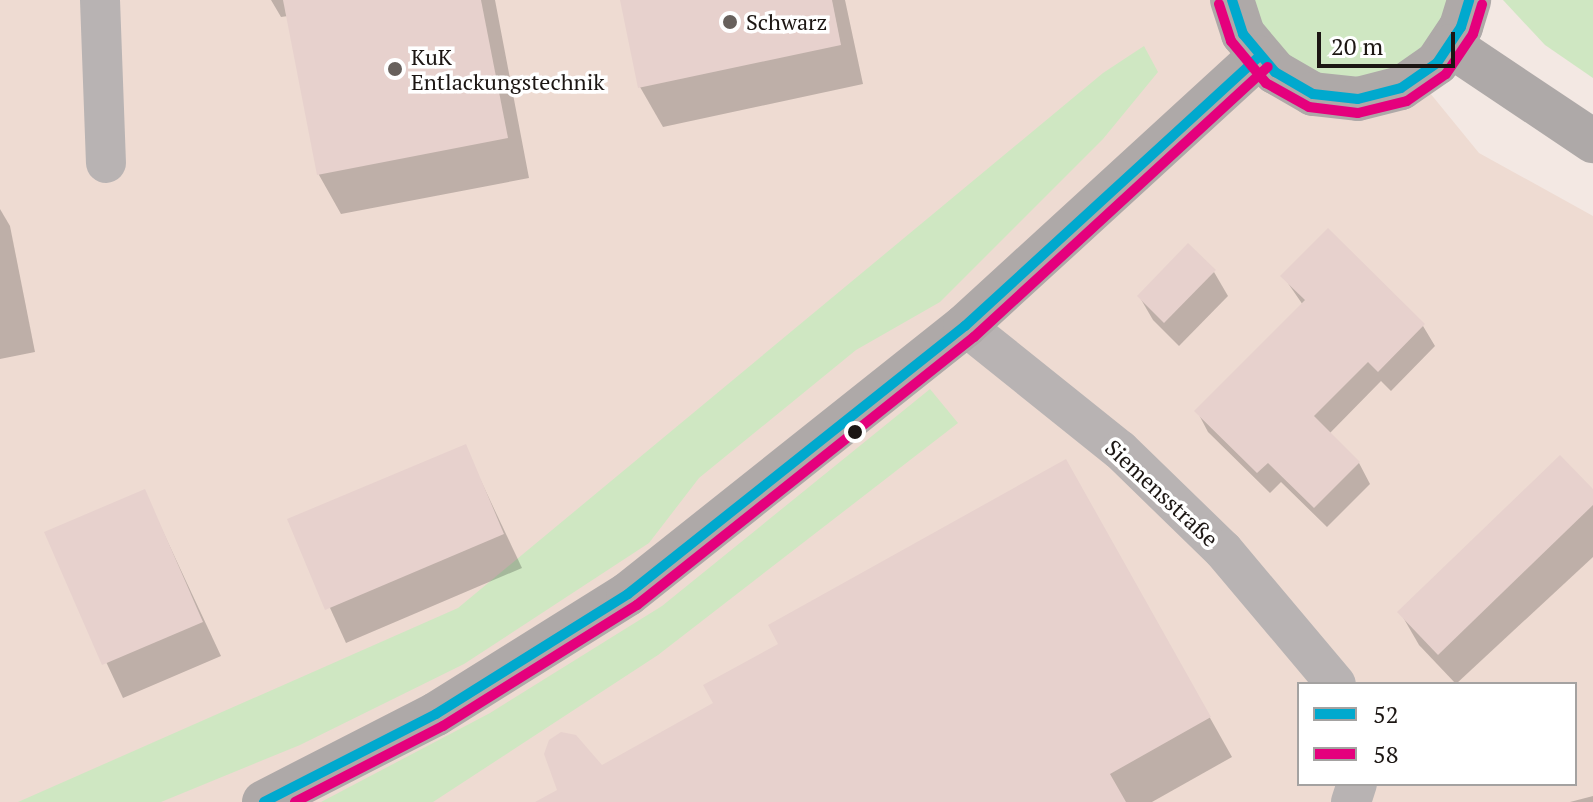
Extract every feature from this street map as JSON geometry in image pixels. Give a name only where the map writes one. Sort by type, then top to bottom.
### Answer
[{"type":"main road","points":[[1232,0],[1243,34],[1259,57],[1313,94],[1358,99],[1410,83],[1451,46],[1469,0]]},
{"type":"main road","points":[[1451,46],[1593,141]]},
{"type":"main road","points":[[264,802],[436,714],[628,594],[965,326],[1259,57]]},
{"type":"street","points":[[100,0],[106,163]]},
{"type":"street","name":"Siemensstraße","points":[[965,326],[1120,450],[1223,550],[1334,682]]},
{"type":"shaded area","points":[[0,0],[1354,0],[1479,153],[1593,216],[1593,802],[0,802]]},
{"type":"green space","points":[[1232,0],[1469,0],[1437,63],[1313,94]]},
{"type":"green space","points":[[1503,0],[1593,0],[1593,78],[1545,45]]},
{"type":"green space","points":[[1144,46],[1158,72],[1103,139],[940,302],[856,350],[699,478],[649,543],[464,664],[300,745],[161,802],[18,802],[458,608],[1103,73]]},
{"type":"green space","points":[[930,389],[958,423],[658,655],[433,802],[321,802],[490,713],[662,606]]},
{"type":"building","name":"KuK Entlackungstechnik","points":[[283,0],[481,0],[508,138],[317,175]]},
{"type":"building","name":"Schwarz","points":[[620,0],[832,0],[841,45],[638,88]]},
{"type":"building","points":[[1328,228],[1425,324],[1378,372],[1368,362],[1314,416],[1360,462],[1314,508],[1268,463],[1257,473],[1194,411],[1305,300],[1280,276]]},
{"type":"building","points":[[1188,243],[1216,270],[1164,323],[1137,296]]},
{"type":"building","points":[[466,444],[504,534],[325,610],[287,519]]},
{"type":"building","points":[[1560,455],[1593,489],[1593,505],[1438,655],[1397,612]]},
{"type":"building","points":[[1066,459],[1211,717],[1110,774],[1126,802],[535,802],[557,790],[544,754],[549,740],[561,732],[576,735],[602,765],[713,703],[703,685],[778,644],[768,625]]},
{"type":"building","points":[[145,489],[203,622],[102,665],[44,532]]},
{"type":"transit line","name":"52","points":[[1232,0],[1243,34],[1275,72],[1313,94],[1358,99],[1401,88],[1437,63],[1461,27],[1469,0]]},
{"type":"transit line","name":"58","points":[[1219,4],[1231,41],[1266,83],[1309,107],[1358,113],[1407,101],[1446,74],[1473,34],[1482,4]]},
{"type":"transit line","name":"52","points":[[264,802],[436,714],[628,594],[965,326],[1259,57]]},
{"type":"transit line","name":"58","points":[[295,802],[443,726],[637,605],[974,337],[1268,67]]},
{"type":"place","name":"Schwarz","points":[[730,22]]},
{"type":"place","name":"KuK Entlackungstechnik","points":[[395,69]]}]
